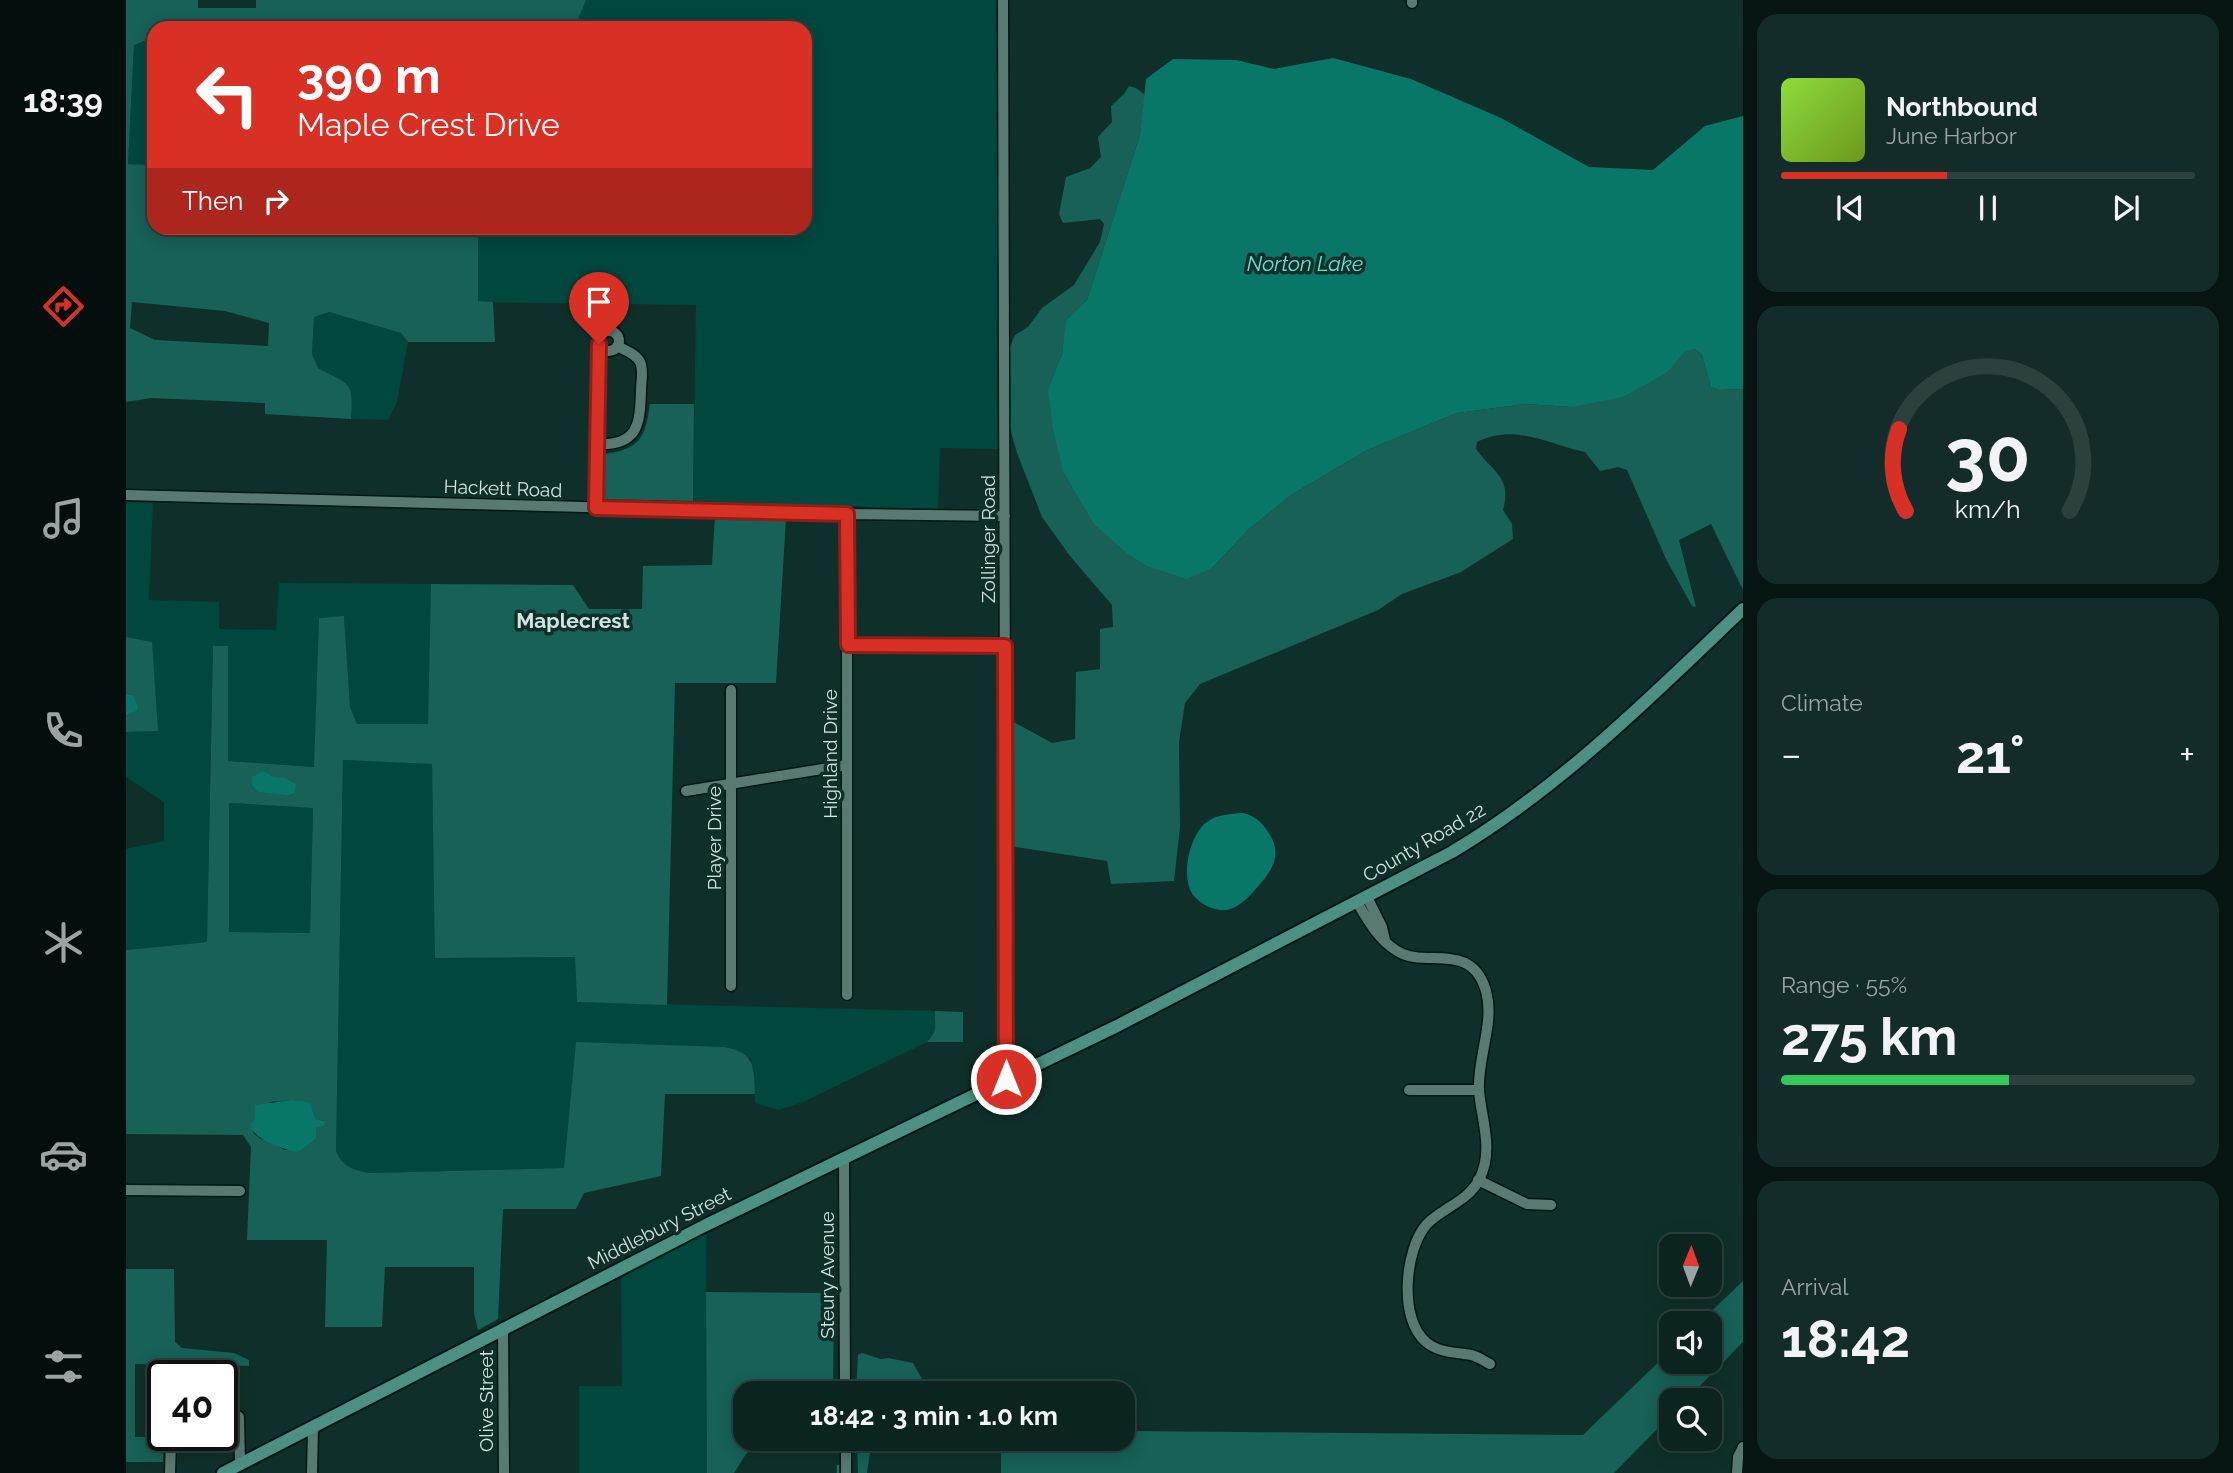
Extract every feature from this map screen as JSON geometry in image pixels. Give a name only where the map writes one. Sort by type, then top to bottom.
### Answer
[{"type":"main road","name":"County Road 22","points":[[1117,1026],[1452,852],[1499,821],[1603,739],[1743,609]]},
{"type":"main road","name":"Middlebury Street","points":[[223,1473],[503,1328],[1117,1026]]},
{"type":"street","name":"Zollinger Road","points":[[1003,0],[1006,1079]]},
{"type":"street","points":[[596,508],[600,334],[609,330],[617,335],[617,346]]},
{"type":"street","points":[[599,344],[607,351],[617,346]]},
{"type":"street","points":[[597,444],[620,443],[640,422],[642,367],[637,358],[617,346]]},
{"type":"street","name":"Hackett Road","points":[[126,495],[1005,516]]},
{"type":"street","name":"Highland Drive","points":[[847,514],[847,995]]},
{"type":"street","points":[[848,645],[1005,646]]},
{"type":"street","name":"Player Drive","points":[[731,690],[731,986]]},
{"type":"street","points":[[686,791],[847,765]]},
{"type":"street","points":[[1362,900],[1374,932],[1405,955],[1455,959],[1472,969],[1483,983],[1489,1010],[1479,1090],[1487,1152],[1478,1181],[1467,1196],[1439,1213],[1416,1240],[1410,1263],[1409,1305],[1414,1326],[1426,1342],[1447,1352],[1473,1355],[1490,1364]]},
{"type":"street","points":[[1409,1090],[1479,1090]]},
{"type":"street","name":"Steury Avenue","points":[[844,1158],[845,1381]]},
{"type":"street","points":[[1478,1181],[1527,1204],[1551,1205]]},
{"type":"street","points":[[126,1190],[240,1191]]},
{"type":"street","name":"Olive Street","points":[[503,1328],[504,1473]]},
{"type":"street","points":[[238,1416],[240,1464]]},
{"type":"street","points":[[312,1473],[313,1427]]},
{"type":"street","points":[[1737,1473],[1738,1457],[1743,1447]]},
{"type":"street","points":[[170,1473],[171,1451]]},
{"type":"street","points":[[846,1451],[846,1473]]},
{"type":"shaded area","points":[[126,0],[198,0],[198,8],[256,8],[256,0],[586,0],[577,21],[147,21],[147,40],[134,45],[128,164],[147,165],[147,235],[478,235],[478,301],[493,302],[495,342],[408,342],[401,333],[329,312],[314,317],[312,354],[318,368],[348,386],[352,397],[351,419],[265,414],[265,403],[151,398],[126,402]],"holes":[[[132,302],[225,311],[269,323],[268,346],[155,340],[130,328]]]},
{"type":"shaded area","points":[[477,0],[1003,0],[1001,449],[940,448],[938,509],[693,501],[696,305],[478,302],[478,235],[812,235],[812,21],[478,21]]},
{"type":"shaded area","points":[[147,39],[147,165],[128,164],[134,44]]},
{"type":"shaded area","points":[[1129,86],[1145,95],[1140,135],[1087,300],[1067,321],[1062,354],[1048,389],[1212,568],[1249,529],[1291,495],[1367,450],[1457,413],[1525,404],[1572,407],[1668,372],[1685,350],[1695,349],[1702,355],[1711,387],[1719,390],[1743,389],[1743,590],[1711,524],[1679,540],[1696,607],[1692,606],[1666,559],[1627,470],[1618,467],[1600,471],[1585,452],[1531,437],[1505,434],[1477,442],[1476,449],[1503,483],[1503,510],[1512,524],[1513,539],[1461,572],[1402,594],[1378,610],[1200,684],[1185,703],[1179,742],[1180,827],[1174,881],[1111,884],[1107,861],[1010,846],[1010,720],[1052,743],[1075,739],[1076,672],[1100,669],[1100,629],[1113,627],[1112,605],[1070,556],[1042,517],[1017,453],[1010,428],[1009,349],[1015,335],[1028,327],[1042,308],[1074,285],[1100,242],[1104,224],[1100,219],[1063,223],[1059,214],[1066,177],[1090,168],[1101,157],[1098,137],[1112,122],[1111,106]]},
{"type":"shaded area","points":[[329,312],[401,333],[408,342],[397,402],[388,420],[351,419],[352,397],[348,386],[318,368],[312,354],[314,317]]},
{"type":"shaded area","points":[[650,404],[694,404],[693,501],[603,499],[605,454],[626,449],[639,440],[646,425]]},
{"type":"shaded area","points":[[126,502],[153,503],[149,600],[219,602],[219,629],[276,630],[279,583],[431,584],[429,724],[357,724],[350,707],[344,617],[319,618],[315,767],[228,761],[228,647],[213,647],[207,942],[126,950],[126,849],[164,841],[164,802],[126,777],[126,732],[158,730],[126,637]]},
{"type":"shaded area","points":[[715,516],[786,518],[776,683],[675,683],[667,1005],[577,1002],[575,957],[435,958],[432,764],[343,760],[336,1151],[349,1166],[368,1173],[564,1168],[576,1042],[724,1047],[742,1053],[751,1062],[755,1094],[665,1094],[661,1176],[584,1193],[576,1209],[503,1209],[498,1319],[478,1330],[474,1313],[474,1267],[385,1267],[382,1327],[325,1327],[327,1240],[247,1240],[251,1147],[243,1135],[126,1134],[126,950],[207,942],[213,646],[228,646],[228,761],[314,767],[319,618],[344,616],[350,707],[357,724],[428,724],[431,584],[573,585],[589,609],[642,609],[643,566],[712,565]],"holes":[[[229,803],[313,808],[310,933],[229,932]],[[270,1102],[306,1102],[316,1119],[324,1121],[316,1128],[316,1139],[305,1146],[284,1150],[254,1134],[251,1126]]]},
{"type":"shaded area","points":[[126,637],[152,642],[158,731],[126,732],[126,716],[137,711],[133,695],[126,694]]},
{"type":"shaded area","points":[[343,760],[432,763],[436,958],[575,957],[577,1002],[935,1011],[933,1034],[927,1042],[803,1102],[779,1110],[755,1103],[754,1070],[750,1058],[724,1047],[564,1168],[368,1173],[353,1168],[342,1161],[336,1151]]},
{"type":"shaded area","points":[[228,803],[313,808],[310,933],[229,932]]},
{"type":"shaded area","points":[[935,1011],[963,1012],[963,1042],[927,1042],[935,1030]]},
{"type":"shaded area","points":[[706,1225],[707,1473],[579,1473],[579,1386],[622,1386],[621,1268]]},
{"type":"shaded area","points":[[126,1269],[174,1269],[175,1342],[182,1348],[234,1353],[249,1360],[249,1366],[238,1366],[238,1360],[147,1360],[147,1364],[135,1364],[135,1437],[147,1437],[147,1451],[163,1451],[163,1462],[126,1462]]},
{"type":"shaded area","points":[[1743,1281],[1743,1342],[1722,1363],[1722,1311],[1712,1311]]},
{"type":"shaded area","points":[[706,1292],[834,1293],[833,1381],[733,1381],[733,1451],[750,1451],[734,1473],[707,1473]]},
{"type":"shaded area","points":[[862,1353],[881,1359],[913,1363],[923,1381],[857,1381],[858,1355]]},
{"type":"shaded area","points":[[1659,1362],[1659,1374],[1712,1374],[1698,1388],[1659,1388],[1659,1427],[1614,1473],[1001,1473],[1001,1451],[1135,1451],[1135,1431],[1583,1435]]},
{"type":"shaded area","points":[[857,1451],[870,1451],[867,1473],[858,1473]]},
{"type":"water","name":"Norton Lake","points":[[1333,58],[1411,79],[1501,118],[1589,167],[1653,170],[1705,126],[1743,116],[1743,389],[1719,390],[1711,387],[1702,355],[1695,349],[1685,351],[1668,372],[1623,397],[1572,407],[1525,404],[1457,413],[1367,450],[1291,495],[1249,529],[1212,568],[1187,579],[1149,567],[1128,554],[1094,524],[1063,471],[1053,429],[1048,389],[1062,354],[1066,321],[1087,300],[1140,135],[1146,79],[1173,59],[1236,60],[1274,69]]},
{"type":"water","points":[[126,694],[133,695],[138,707],[137,711],[126,716]]},
{"type":"water","points":[[263,771],[296,784],[295,793],[288,795],[258,792],[252,785],[252,777]]},
{"type":"water","points":[[1243,813],[1258,820],[1268,832],[1275,849],[1273,864],[1251,895],[1241,903],[1230,909],[1214,909],[1200,902],[1191,892],[1187,871],[1191,848],[1201,828],[1211,819]]},
{"type":"water","points":[[291,1100],[309,1103],[316,1119],[324,1121],[325,1125],[316,1128],[316,1139],[298,1152],[264,1140],[250,1126],[255,1119],[255,1105]]},
{"type":"waterway","points":[[838,1466],[838,1473]]},
{"type":"district","name":"Maplecrest","points":[[573,620]]},
{"type":"route","points":[[599,344],[596,508],[847,514],[848,645],[1005,646],[1006,1079]]}]
